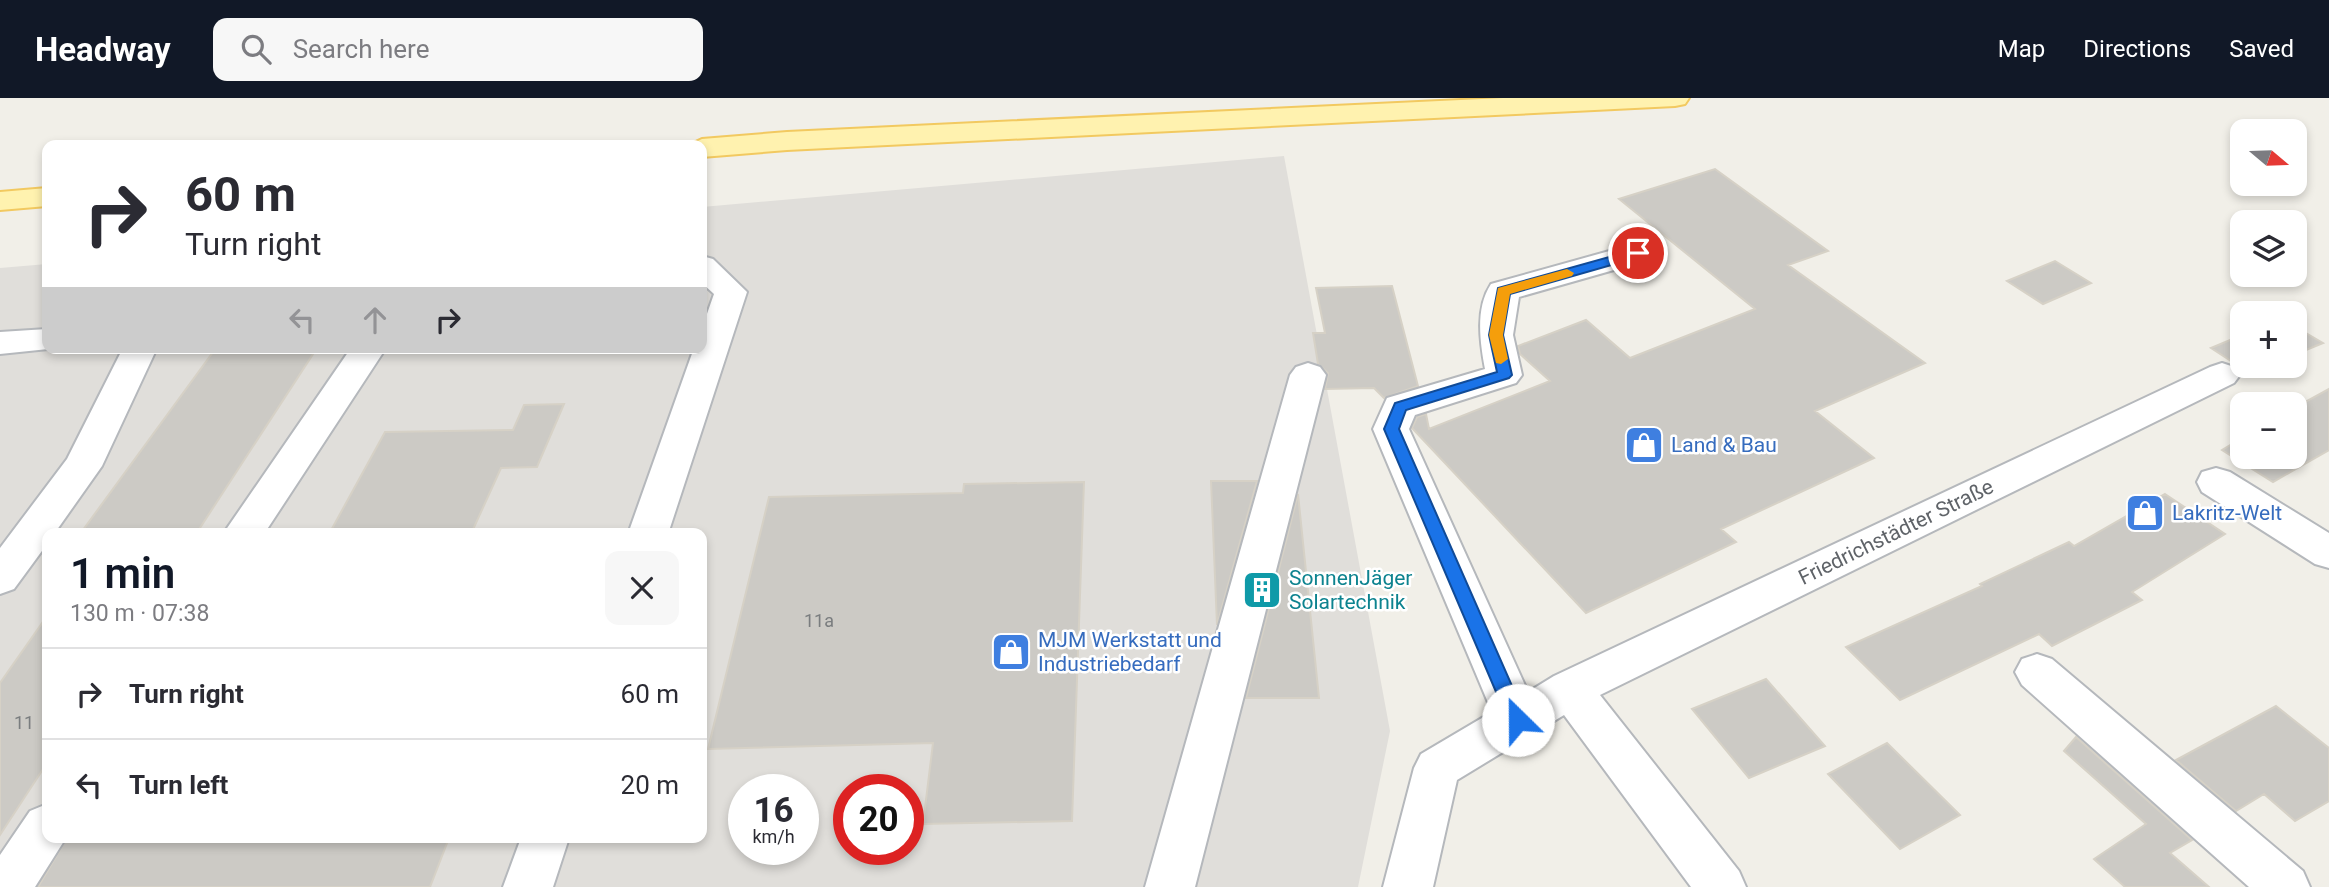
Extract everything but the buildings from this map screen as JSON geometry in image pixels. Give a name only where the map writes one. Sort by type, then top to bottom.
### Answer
[{"type":"main road","points":[[707,148],[787,141],[1675,98]]},
{"type":"main road","points":[[0,201],[42,197]]},
{"type":"street","points":[[1518,720],[1391,429],[1400,407],[1504,375],[1496,335],[1503,291],[1638,253]]},
{"type":"street","points":[[650,528],[731,292],[707,271]]},
{"type":"street","points":[[0,343],[42,340]]},
{"type":"street","points":[[0,578],[83,466],[137,354]]},
{"type":"street","points":[[247,528],[365,354]]},
{"type":"street","points":[[1170,887],[1308,375]]},
{"type":"street","name":"Friedrichstädter Straße","points":[[1408,887],[1437,768],[1570,689],[2222,375]]},
{"type":"street","points":[[2216,482],[2329,553]]},
{"type":"street","points":[[2037,672],[2285,887]]},
{"type":"street","points":[[1570,689],[1721,887]]},
{"type":"street","points":[[7,887],[42,834]]},
{"type":"street","points":[[528,887],[543,843]]},
{"type":"shaded area","points":[[1284,156],[1390,731],[1358,887],[0,887],[0,268],[42,264],[42,354],[707,354],[707,207]]},
{"type":"slow traffic","points":[[1501,359],[1496,335],[1503,291],[1567,273]]},
{"type":"place","name":"Land & Bau","points":[[1644,445]]},
{"type":"place","name":"Lakritz-Welt","points":[[2145,513]]},
{"type":"place","name":"SonnenJäger Solartechnik","points":[[1262,590]]},
{"type":"place","name":"MJM Werkstatt und Industriebedarf","points":[[1011,652]]},
{"type":"route","points":[[1518,720],[1391,429],[1400,407],[1504,375],[1496,335],[1503,291],[1638,253]]}]
